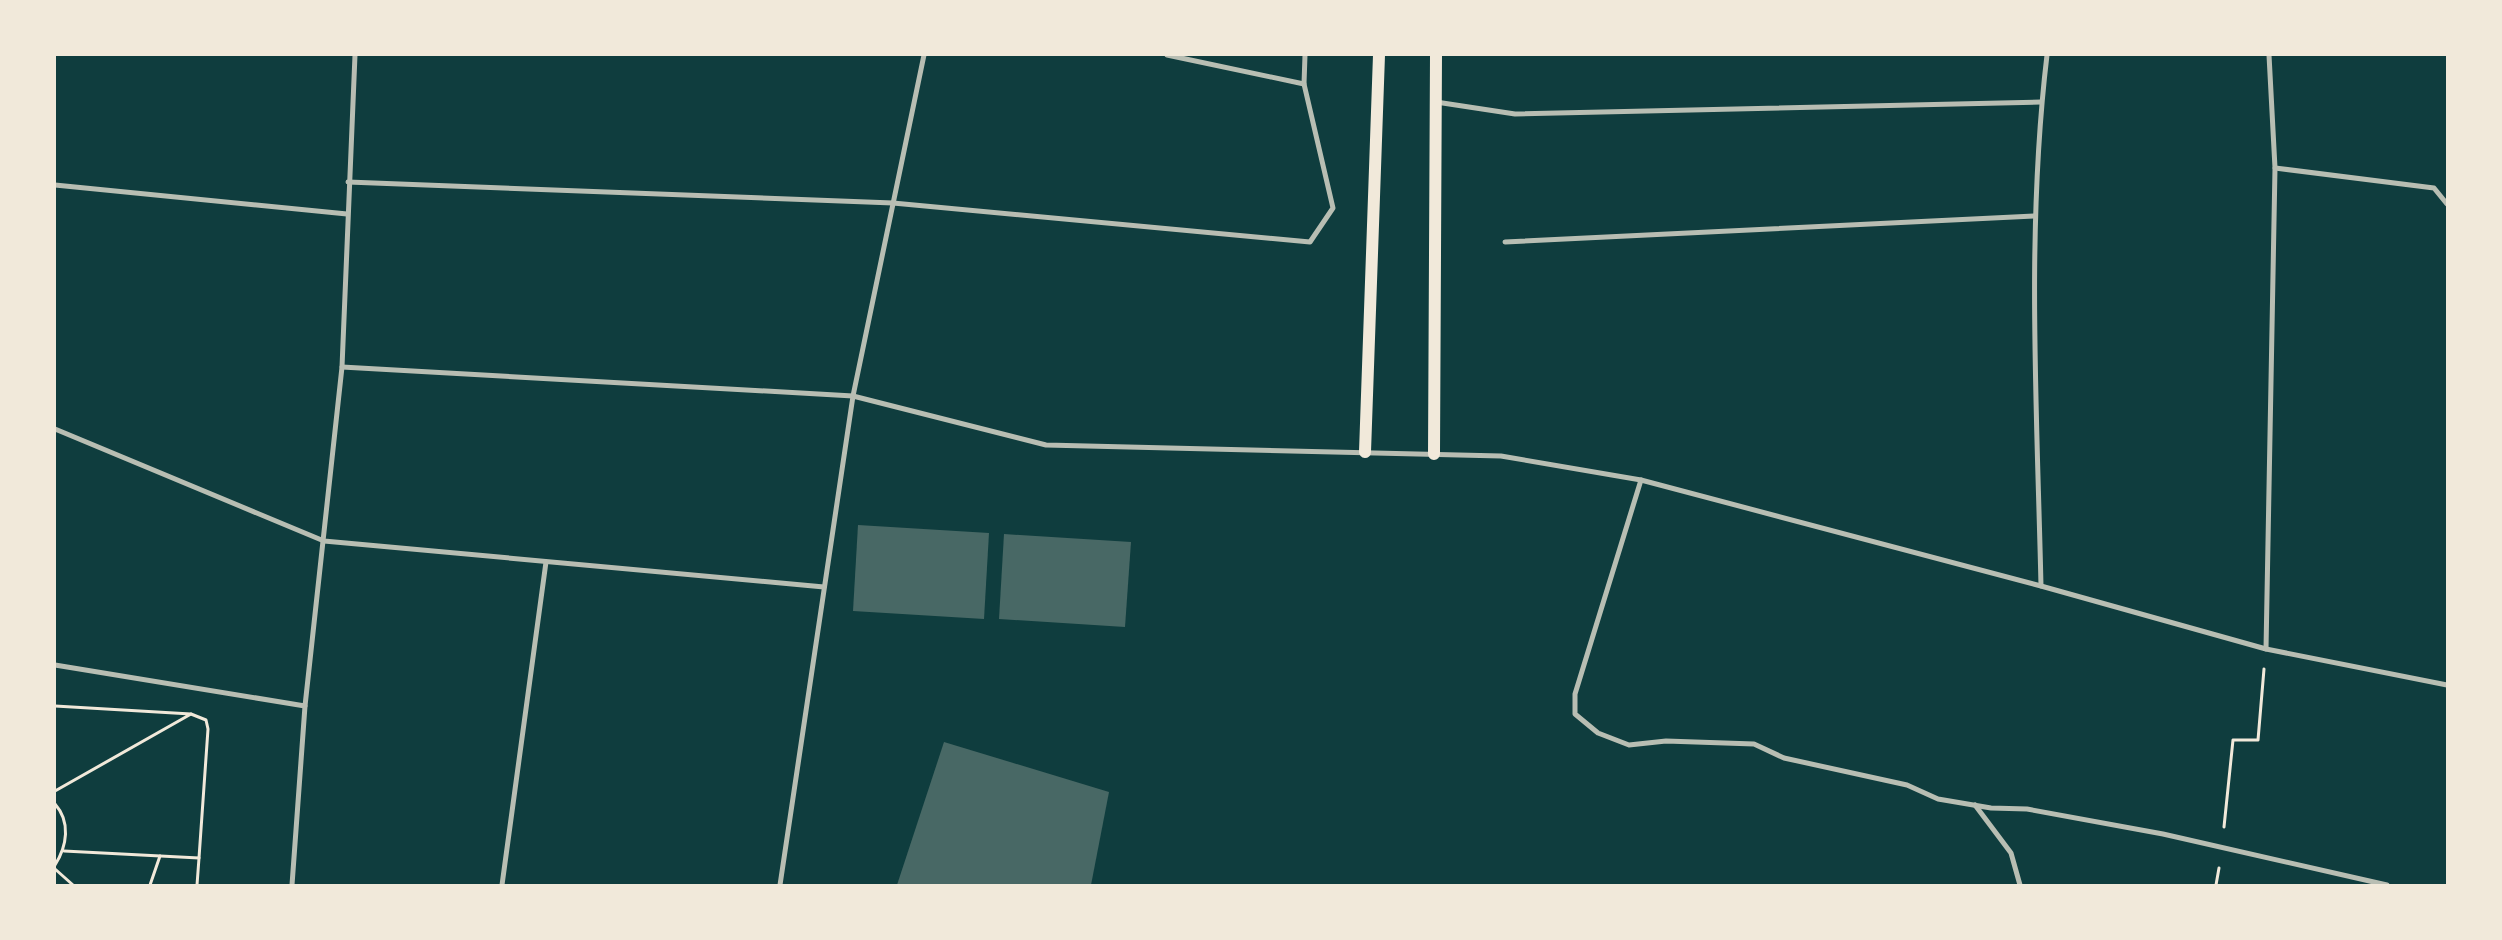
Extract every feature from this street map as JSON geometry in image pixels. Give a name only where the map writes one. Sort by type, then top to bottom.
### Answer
[{"type":"main road","points":[[1365,452],[1379,55]]},
{"type":"main road","points":[[1434,454],[1436,55]]},
{"type":"street","points":[[292,885],[305,706],[342,367],[348,182],[355,55]]},
{"type":"street","points":[[780,885],[853,396],[924,55]]},
{"type":"street","points":[[1167,55],[1304,84]]},
{"type":"street","points":[[348,182],[893,203],[1310,242],[1333,208],[1304,84],[1305,55]]},
{"type":"street","points":[[2041,586],[2034,216],[2041,102],[2047,55]]},
{"type":"street","points":[[2266,649],[2275,168],[2269,55]]},
{"type":"street","points":[[1436,102],[1515,114],[2041,102]]},
{"type":"street","points":[[2275,168],[2434,188],[2447,204]]},
{"type":"street","points":[[55,185],[347,214]]},
{"type":"street","points":[[1505,242],[2034,216]]},
{"type":"street","points":[[342,367],[853,396],[1046,445],[1501,456],[1641,480],[2041,586],[2266,649],[2447,685]]},
{"type":"street","points":[[55,429],[324,541],[824,587]]},
{"type":"street","points":[[1641,480],[1575,694],[1575,714],[1598,733],[1629,745],[1666,740],[1754,744],[1784,758],[1907,785],[1938,799],[1975,805],[2027,809],[2222,847],[2387,885]]},
{"type":"street","points":[[502,885],[546,562]]},
{"type":"street","points":[[55,665],[305,706]]},
{"type":"street","points":[[1975,805],[2011,853],[2020,885]]},
{"type":"path","points":[[2216,885],[2222,847],[2233,740],[2258,740],[2266,649]]},
{"type":"path","points":[[55,706],[191,714],[206,720],[208,729],[197,885]]},
{"type":"path","points":[[55,791],[191,714]]},
{"type":"path","points":[[55,804],[64,820],[66,835],[64,850],[55,865]]},
{"type":"path","points":[[64,850],[199,858]]},
{"type":"path","points":[[150,885],[160,856]]},
{"type":"path","points":[[55,869],[73,885]]},
{"type":"building","points":[[858,525],[989,533],[984,619],[853,611]]},
{"type":"building","points":[[1004,534],[1131,542],[1125,627],[999,619]]},
{"type":"building","points":[[944,742],[1109,792],[1091,885],[897,885]]}]
